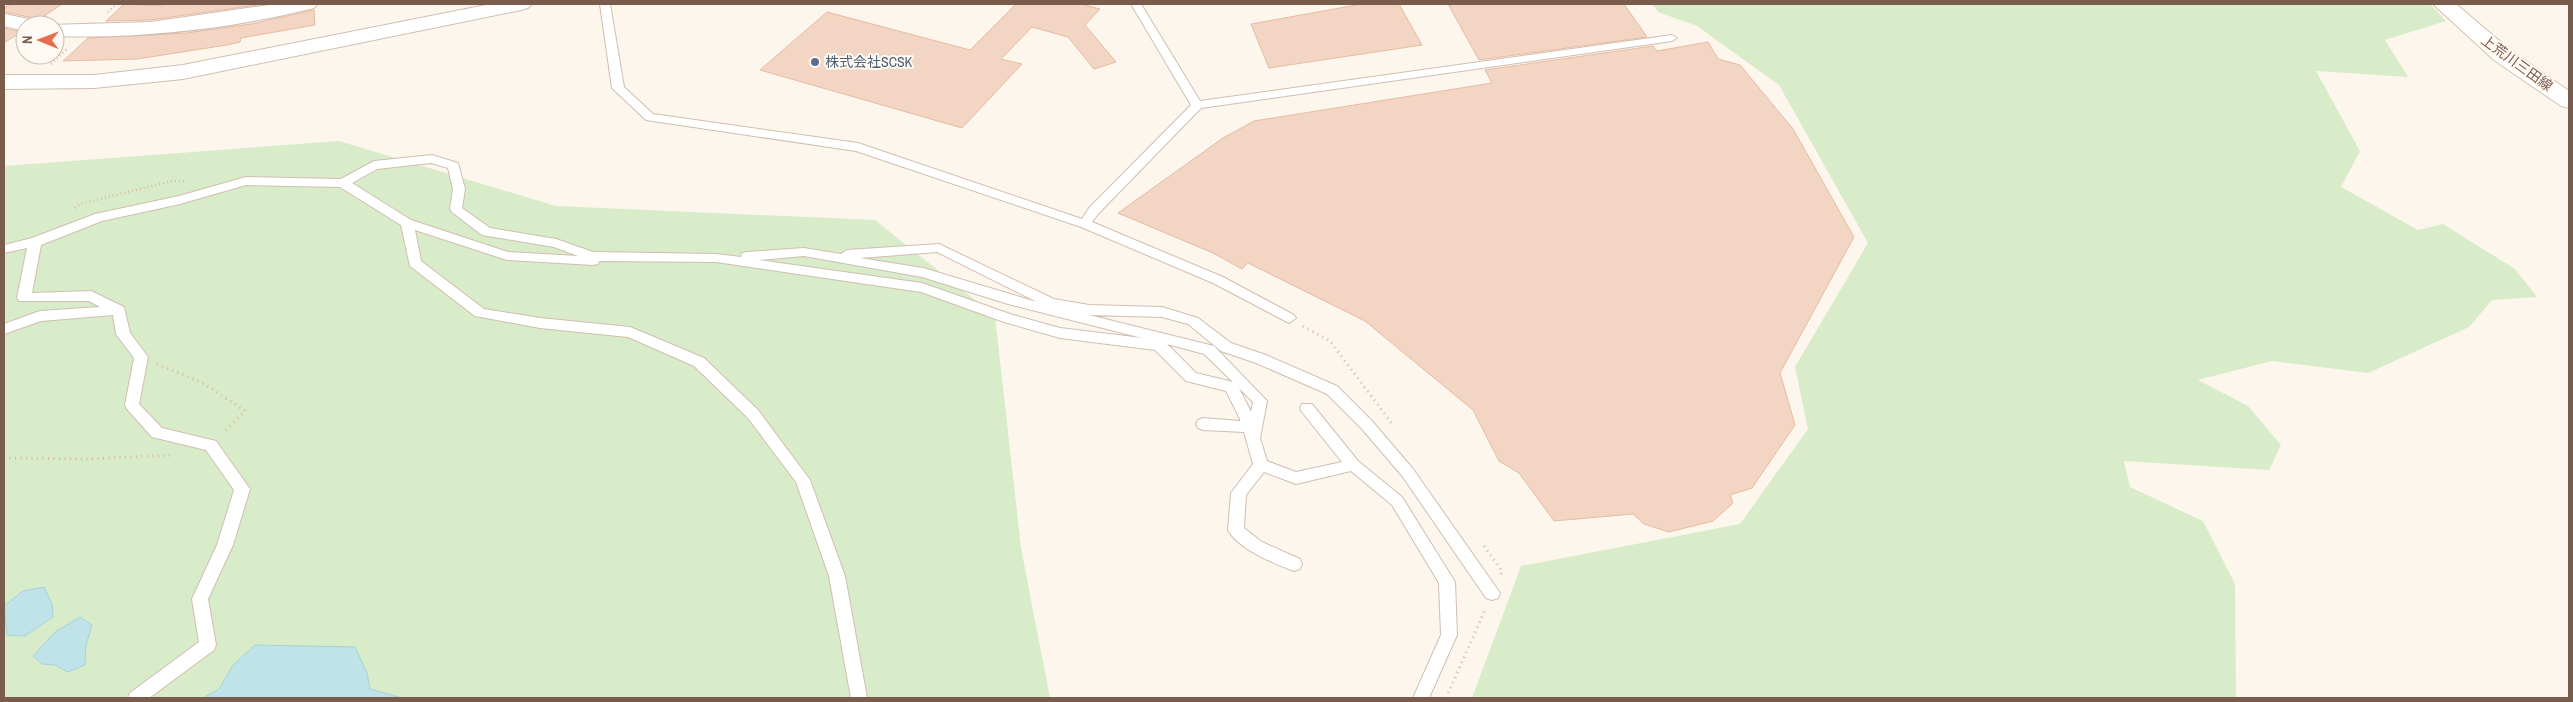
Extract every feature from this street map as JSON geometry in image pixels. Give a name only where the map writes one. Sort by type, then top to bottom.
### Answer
[{"type":"street","points":[[65,31],[86,32],[155,30],[247,16],[307,4]]},
{"type":"street","points":[[4,82],[84,82],[183,72],[521,4]]},
{"type":"street","name":"上荒川三田線","points":[[2444,4],[2502,55],[2569,101]]},
{"type":"lane","points":[[605,4],[618,88],[650,117],[858,147],[1084,224],[1218,280],[1289,318]]},
{"type":"lane","points":[[1136,4],[1197,105]]},
{"type":"lane","points":[[1084,224],[1093,210],[1197,105],[1672,38]]},
{"type":"lane","points":[[4,249],[35,242],[99,217],[180,200],[246,182],[343,183],[374,165],[432,159],[454,166],[459,189],[456,209],[486,232],[556,243],[592,256],[716,258],[922,288],[954,298],[1009,320],[1060,333],[1159,345],[1191,377],[1232,387],[1252,433],[1261,465]]},
{"type":"lane","points":[[343,183],[407,223],[507,256],[647,264],[804,252],[923,273],[1008,299],[1209,350],[1260,401],[1252,433]]},
{"type":"lane","points":[[407,223],[415,263],[480,313],[540,323],[630,332],[699,362],[753,414],[803,480],[837,576],[858,698]]},
{"type":"lane","points":[[35,242],[24,298],[91,296],[119,310]]},
{"type":"lane","points":[[824,256],[939,248],[1051,304],[1089,310],[1162,312],[1193,321],[1226,347],[1261,359],[1332,390],[1367,425],[1408,473],[1492,593]]},
{"type":"lane","points":[[4,329],[40,316],[119,310]]},
{"type":"lane","points":[[119,310],[123,334],[141,357],[132,405],[157,434],[211,445],[242,490],[224,544],[200,600],[208,645],[136,698]]},
{"type":"lane","points":[[1307,408],[1353,465],[1396,501],[1448,582],[1449,634],[1421,698]]},
{"type":"lane","points":[[1203,424],[1252,433]]},
{"type":"lane","points":[[1261,465],[1296,478],[1353,465]]},
{"type":"lane","points":[[1261,465],[1239,493],[1236,530],[1257,547],[1294,564]]},
{"type":"green space","points":[[1652,4],[2430,4],[2446,21],[2385,40],[2408,77],[2316,71],[2360,151],[2341,187],[2418,230],[2443,224],[2515,269],[2537,297],[2492,300],[2469,327],[2368,373],[2272,361],[2198,380],[2248,406],[2281,445],[2269,470],[2124,461],[2130,487],[2203,521],[2235,584],[2236,698],[1472,698],[1521,566],[1740,524],[1808,429],[1795,367],[1868,243],[1779,85],[1697,26],[1658,12]]},
{"type":"green space","points":[[339,141],[556,206],[875,220],[995,316],[1021,548],[1050,698],[4,698],[4,166]]},
{"type":"water","points":[[44,587],[52,604],[53,617],[25,636],[7,635],[4,606],[23,591]]},
{"type":"water","points":[[80,617],[92,625],[86,645],[85,665],[68,672],[55,665],[42,664],[33,656],[55,632]]},
{"type":"water","points":[[255,645],[355,647],[367,673],[370,689],[402,698],[203,698],[219,689],[233,665]]},
{"type":"building","points":[[11,4],[62,4],[46,15],[19,15],[4,12],[4,8]]},
{"type":"building","points":[[124,4],[162,6],[163,4],[264,4],[150,20],[106,21]]},
{"type":"building","points":[[1016,4],[1081,4],[1100,9],[1085,25],[1116,62],[1094,69],[1068,37],[1032,27],[1001,59],[1022,64],[962,128],[760,70],[827,12],[970,50]]},
{"type":"building","points":[[1362,4],[1399,4],[1422,45],[1269,68],[1251,24]]},
{"type":"building","points":[[1448,4],[1624,4],[1647,37],[1479,60]]},
{"type":"building","points":[[314,10],[315,25],[241,38],[240,42],[227,45],[137,59],[65,61],[88,38],[186,33],[251,24]]},
{"type":"building","points":[[4,28],[15,31],[15,36],[4,43]]},
{"type":"building","points":[[1708,42],[1718,59],[1740,65],[1793,129],[1854,237],[1780,373],[1795,425],[1752,488],[1730,495],[1733,503],[1713,521],[1669,532],[1644,524],[1633,514],[1554,521],[1519,473],[1499,461],[1473,410],[1365,321],[1248,263],[1242,269],[1213,253],[1118,213],[1223,138],[1254,121],[1492,83],[1485,70],[1653,46],[1657,51]]},
{"type":"place","name":"株式会社SCSK","points":[[815,62]]}]
